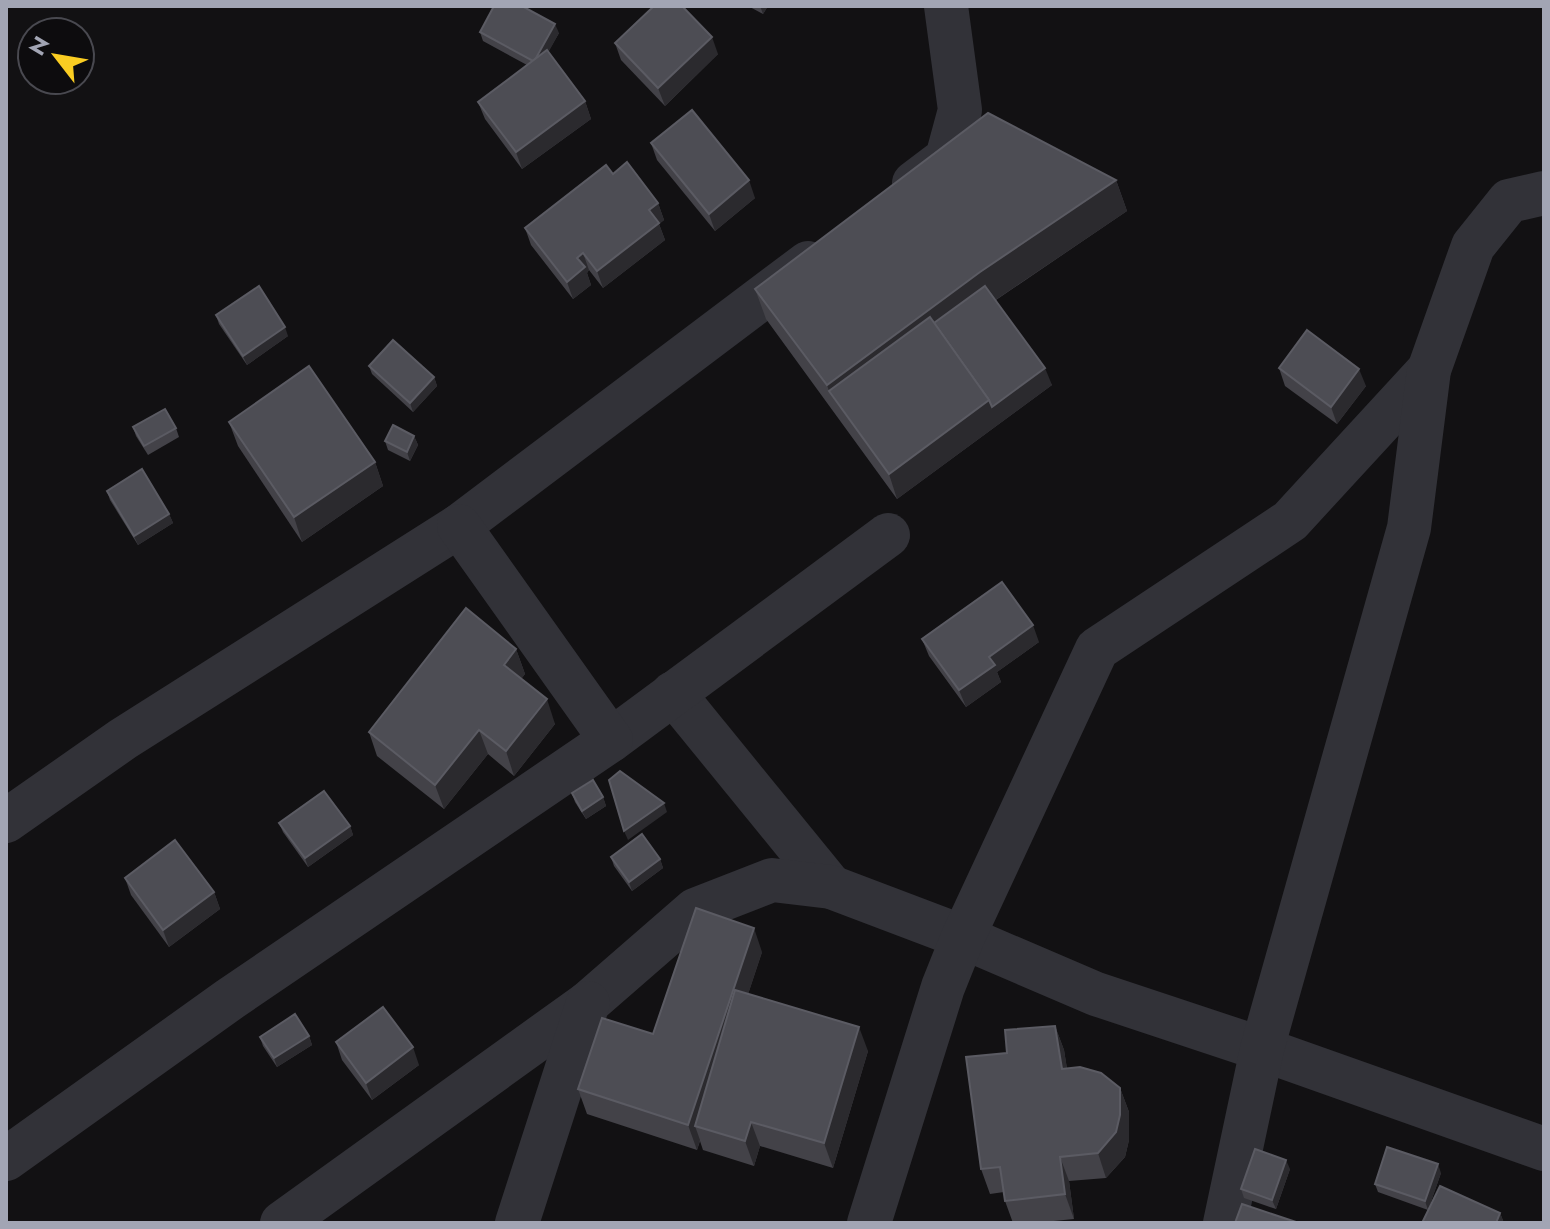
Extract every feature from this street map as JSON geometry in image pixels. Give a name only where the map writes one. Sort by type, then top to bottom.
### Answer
[{"type":"street","points":[[884,205],[947,158],[960,110],[946,6]]},
{"type":"street","points":[[1225,1223],[1262,1049],[1409,528],[1429,370],[1473,246],[1509,201],[1544,193]]},
{"type":"street","points":[[6,821],[123,739],[459,526],[834,243]]},
{"type":"street","points":[[869,1223],[943,987],[963,937],[1097,649],[1290,521],[1429,370]]},
{"type":"street","points":[[459,526],[611,740]]},
{"type":"street","points":[[6,1159],[242,990],[611,740],[888,535]]},
{"type":"street","points":[[673,693],[831,887]]},
{"type":"street","points":[[282,1223],[588,1003],[695,910],[772,880],[831,887],[963,937],[1096,994],[1544,1149]]},
{"type":"street","points":[[517,1223],[588,1003]]},
{"type":"building","points":[[494,6],[522,6],[555,24],[533,61],[480,32]]},
{"type":"building","points":[[654,6],[682,6],[712,37],[658,88],[615,43]]},
{"type":"building","points":[[547,50],[585,101],[516,152],[478,102]]},
{"type":"building","points":[[692,110],[749,180],[709,214],[651,143]]},
{"type":"building","points":[[988,113],[1116,180],[980,272],[827,385],[755,289]]},
{"type":"building","points":[[627,162],[658,203],[649,210],[659,223],[597,271],[583,253],[577,258],[585,267],[567,282],[525,228],[606,165],[613,174]]},
{"type":"building","points":[[259,286],[285,327],[243,356],[216,315]]},
{"type":"building","points":[[985,286],[1045,368],[992,407],[934,323]]},
{"type":"building","points":[[930,317],[989,400],[889,474],[829,391]]},
{"type":"building","points":[[1307,330],[1359,369],[1331,407],[1279,368]]},
{"type":"building","points":[[393,340],[434,377],[410,403],[369,366]]},
{"type":"building","points":[[309,366],[375,462],[294,517],[229,422]]},
{"type":"building","points":[[165,409],[176,428],[144,446],[133,427]]},
{"type":"building","points":[[393,425],[414,436],[407,452],[385,441]]},
{"type":"building","points":[[142,469],[169,514],[134,536],[107,491]]},
{"type":"building","points":[[1002,582],[1033,625],[989,657],[995,665],[959,690],[922,639]]},
{"type":"building","points":[[466,608],[516,649],[504,665],[547,699],[506,751],[479,730],[435,785],[369,732]]},
{"type":"building","points":[[620,771],[664,803],[624,831],[609,780]]},
{"type":"building","points":[[593,780],[603,797],[582,811],[572,793]]},
{"type":"building","points":[[324,791],[350,826],[305,858],[279,823]]},
{"type":"building","points":[[642,834],[660,859],[629,882],[611,857]]},
{"type":"building","points":[[175,840],[214,892],[163,930],[125,878]]},
{"type":"building","points":[[696,908],[754,928],[688,1125],[578,1089],[602,1018],[653,1034]]},
{"type":"building","points":[[735,990],[859,1027],[824,1143],[751,1122],[745,1141],[695,1126]]},
{"type":"building","points":[[383,1007],[413,1047],[366,1083],[336,1042]]},
{"type":"building","points":[[295,1014],[309,1036],[274,1058],[260,1037]]},
{"type":"building","points":[[1055,1026],[1062,1069],[1080,1067],[1101,1073],[1120,1088],[1120,1115],[1116,1132],[1098,1153],[1060,1157],[1065,1194],[1005,1201],[1000,1167],[981,1169],[966,1057],[1007,1053],[1005,1030]]},
{"type":"building","points":[[1387,1147],[1438,1164],[1425,1201],[1375,1184]]},
{"type":"building","points":[[1255,1149],[1286,1160],[1272,1200],[1241,1189]]},
{"type":"building","points":[[1440,1186],[1500,1213],[1496,1223],[1422,1223]]},
{"type":"building","points":[[1242,1204],[1299,1223],[1235,1223]]}]
